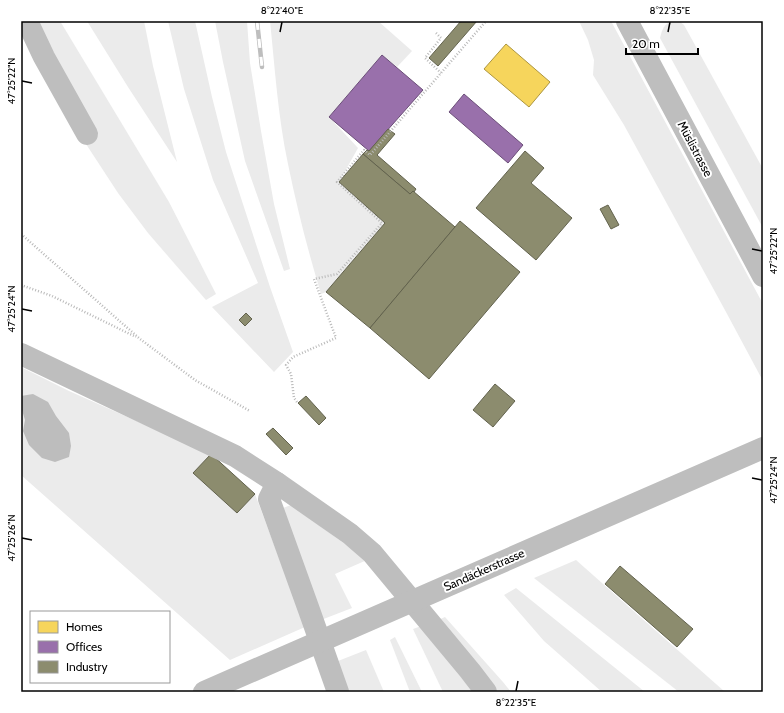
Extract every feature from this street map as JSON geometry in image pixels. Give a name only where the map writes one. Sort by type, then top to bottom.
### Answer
[{"type":"street","points":[[27,21],[44,57],[87,134]]},
{"type":"street","name":"Müslistrasse","points":[[627,21],[763,276]]},
{"type":"street","points":[[21,354],[235,456],[277,483],[350,534],[372,553],[486,692]]},
{"type":"street","name":"Sandäckerstrasse","points":[[204,692],[763,448]]},
{"type":"street","points":[[277,483],[269,499],[310,610],[338,692]]},
{"type":"path","points":[[297,402],[294,398],[291,374],[286,365],[293,357],[336,338],[314,279],[337,274],[382,223],[337,182],[364,150],[370,155],[486,21]]},
{"type":"path","points":[[436,34],[441,38],[425,58],[441,73]]},
{"type":"path","points":[[21,234],[140,338],[195,380],[250,411]]},
{"type":"path","points":[[21,285],[52,296],[140,338]]},
{"type":"shaded area","points":[[33,21],[60,21],[169,202],[216,294],[206,300],[148,233],[118,193],[86,144]]},
{"type":"shaded area","points":[[87,21],[144,21],[153,66],[177,162],[128,87]]},
{"type":"shaded area","points":[[168,21],[195,21],[226,152],[293,352],[274,372],[212,307],[258,283],[213,180],[184,89]]},
{"type":"shaded area","points":[[215,21],[247,21],[250,63],[261,131],[274,204],[290,269],[284,271],[245,161]]},
{"type":"shaded area","points":[[270,21],[378,21],[412,51],[397,67],[382,55],[329,117],[358,148],[339,182],[385,223],[326,292],[321,294],[307,246],[291,180],[277,93]]},
{"type":"shaded area","points":[[579,21],[611,21],[763,304],[763,381],[624,125],[593,75],[594,60],[588,40]]},
{"type":"shaded area","points":[[673,21],[679,21],[684,25],[763,169],[763,228],[660,38],[665,25]]},
{"type":"shaded area","points":[[21,367],[69,391],[211,454],[194,473],[237,513],[255,494],[305,627],[230,660],[21,475]]},
{"type":"shaded area","points":[[33,394],[48,402],[56,416],[69,433],[71,446],[69,457],[55,462],[42,458],[29,445],[23,431],[25,420],[22,410],[21,396]]},
{"type":"shaded area","points":[[291,505],[367,560],[335,574],[352,608],[321,620],[283,508]]},
{"type":"shaded area","points":[[576,560],[725,692],[679,692],[534,578]]},
{"type":"shaded area","points":[[516,588],[645,692],[602,692],[544,641],[504,595]]},
{"type":"shaded area","points":[[445,617],[511,692],[490,692],[436,621]]},
{"type":"shaded area","points":[[424,625],[472,692],[443,692],[413,629]]},
{"type":"shaded area","points":[[395,637],[422,692],[410,692],[390,640]]},
{"type":"shaded area","points":[[366,650],[384,692],[349,692],[338,661]]},
{"type":"building: Homes","points":[[506,44],[550,82],[529,107],[484,69]]},
{"type":"building: Offices","points":[[382,55],[423,90],[369,151],[329,117]]},
{"type":"building: Offices","points":[[464,94],[523,145],[508,163],[449,112]]},
{"type":"building: Industry","points":[[461,21],[477,21],[438,66],[429,58]]},
{"type":"building: Industry","points":[[388,129],[395,134],[377,155],[416,189],[410,194],[363,154],[367,150],[369,151]]},
{"type":"building: Industry","points":[[525,151],[544,168],[531,183],[572,218],[536,260],[476,208]]},
{"type":"building: Industry","points":[[363,154],[410,194],[413,191],[455,227],[370,328],[326,292],[385,223],[339,182]]},
{"type":"building: Industry","points":[[608,205],[619,225],[611,229],[600,209]]},
{"type":"building: Industry","points":[[460,221],[520,272],[429,379],[370,328]]},
{"type":"building: Industry","points":[[246,313],[252,319],[245,326],[239,320]]},
{"type":"building: Industry","points":[[495,384],[515,401],[493,427],[473,410]]},
{"type":"building: Industry","points":[[306,396],[326,418],[319,425],[298,403]]},
{"type":"building: Industry","points":[[273,428],[293,448],[286,455],[266,434]]},
{"type":"building: Industry","points":[[211,454],[255,494],[237,513],[193,473]]},
{"type":"building: Industry","points":[[620,566],[693,629],[677,647],[605,584]]},
{"type":"railway","points":[[257,21],[262,67]]}]
